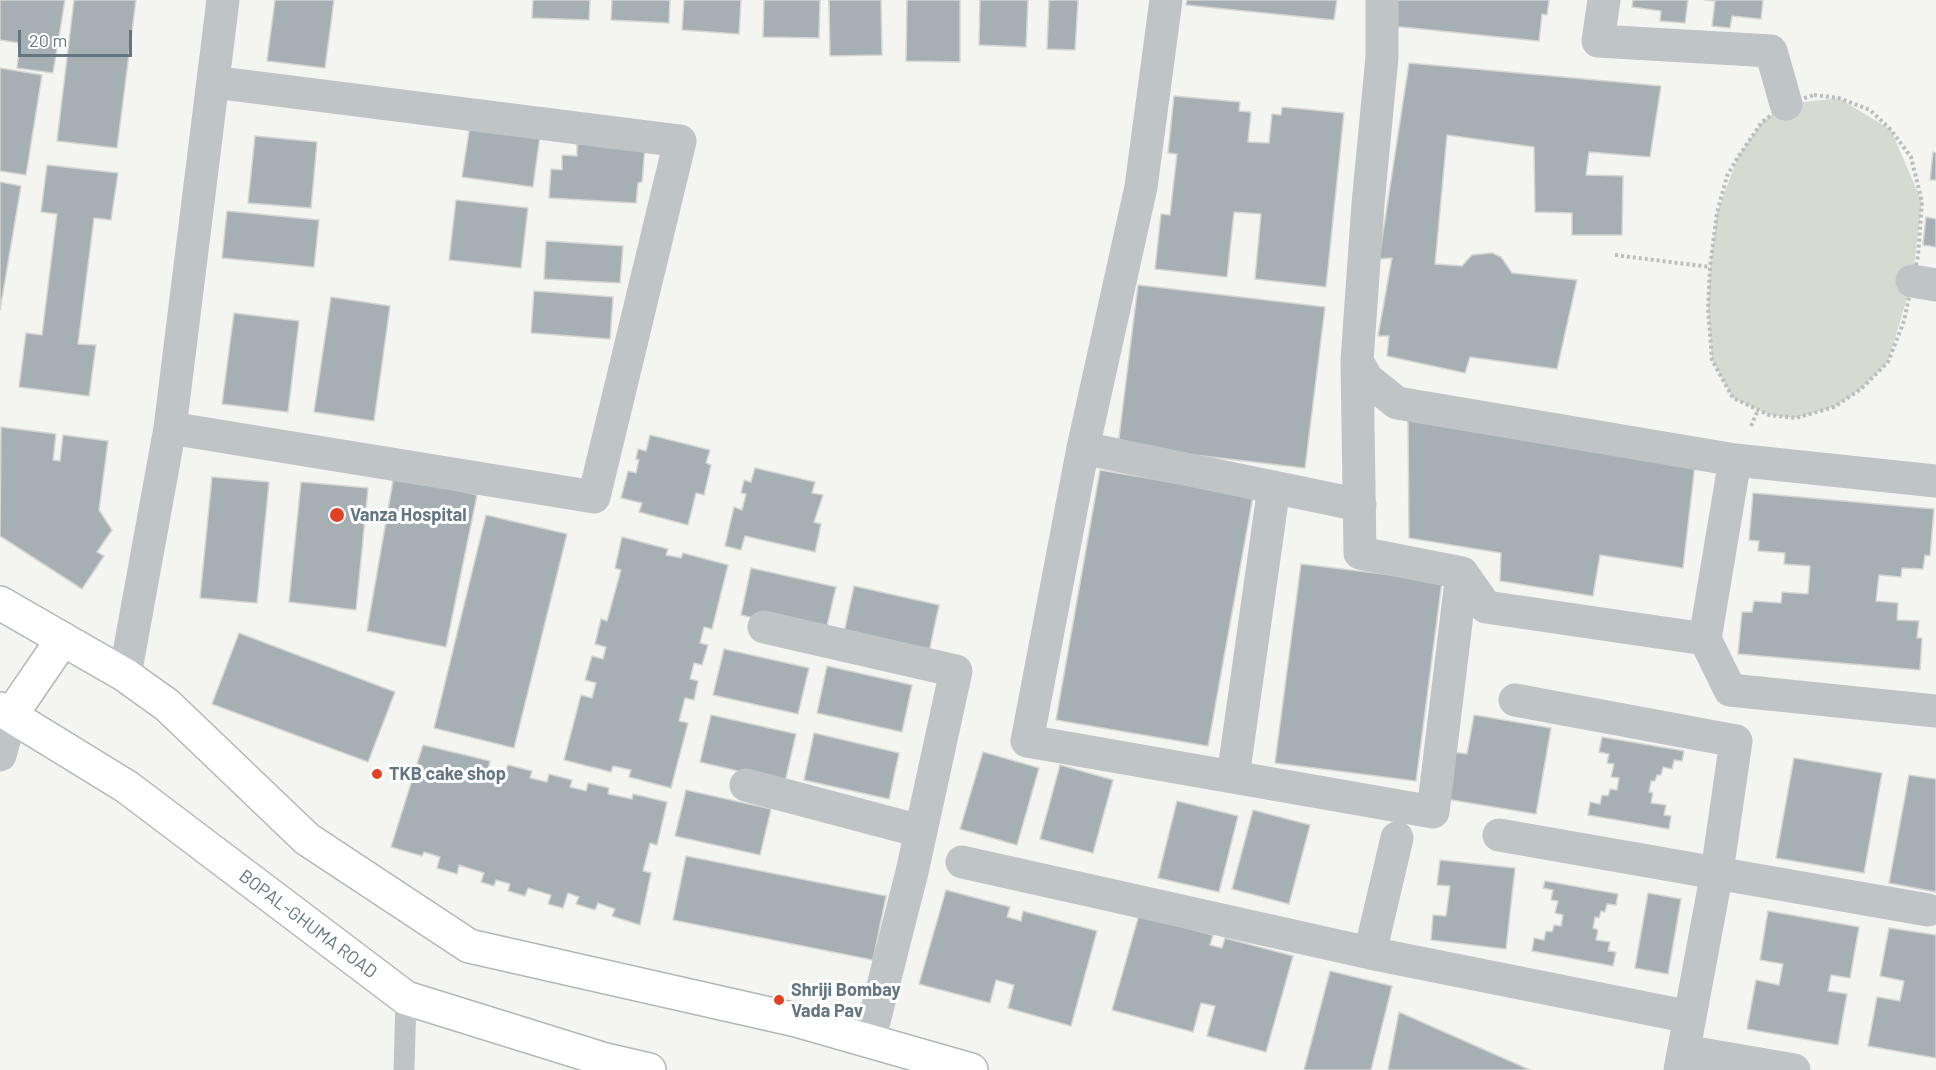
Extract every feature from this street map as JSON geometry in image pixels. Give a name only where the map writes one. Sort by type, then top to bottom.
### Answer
[{"type":"street","points":[[125,675],[170,428],[223,0]]},
{"type":"street","points":[[1166,0],[1141,187],[1083,448],[1027,741],[1432,812],[1462,573]]},
{"type":"street","points":[[1382,0],[1382,57],[1368,204],[1357,361],[1360,554],[1462,573],[1486,607],[1705,639]]},
{"type":"street","points":[[1604,0],[1598,41],[1771,51],[1786,104]]},
{"type":"street","points":[[170,428],[594,498],[680,141],[213,82]]},
{"type":"street","points":[[1357,361],[1367,379],[1397,403],[1736,460],[1936,482]]},
{"type":"street","points":[[1083,448],[1360,505]]},
{"type":"street","points":[[1736,460],[1705,639],[1730,690],[1936,711]]},
{"type":"street","points":[[1233,777],[1274,487]]},
{"type":"street","points":[[0,603],[125,675],[167,705],[306,839],[469,946],[796,1020],[971,1070]]},
{"type":"street","points":[[764,627],[956,671],[869,1041]]},
{"type":"street","points":[[0,755],[6,712],[63,639]]},
{"type":"street","points":[[1515,700],[1736,741],[1717,872],[1682,1060],[1794,1070]]},
{"type":"street","name":"BOPAL-GHUMA ROAD","points":[[6,712],[127,787],[406,999],[602,1059],[649,1070]]},
{"type":"street","points":[[746,785],[920,831]]},
{"type":"street","points":[[1499,835],[1928,910]]},
{"type":"street","points":[[1370,953],[1397,838]]},
{"type":"street","points":[[962,862],[1370,953],[1690,1017]]},
{"type":"lane","points":[[404,1070],[406,999]]},
{"type":"path","points":[[1814,95],[1839,99],[1870,110],[1891,130],[1911,157],[1922,202],[1918,256],[1924,283],[1904,321],[1888,362],[1860,389],[1834,407],[1796,418],[1769,415],[1733,398],[1712,360],[1708,309],[1710,267],[1717,213],[1727,176],[1762,122],[1786,104],[1814,95]]},
{"type":"path","points":[[1615,255],[1710,267]]},
{"type":"shaded area","points":[[1839,98],[1891,130],[1922,202],[1912,281],[1888,362],[1861,389],[1834,407],[1796,418],[1769,415],[1733,398],[1712,360],[1708,309],[1710,267],[1717,213],[1738,157],[1762,122],[1786,104]]},
{"type":"building","points":[[0,0],[65,0],[53,73],[17,68],[20,43],[0,40]]},
{"type":"building","points":[[74,0],[136,0],[117,148],[57,141]]},
{"type":"building","points":[[275,0],[334,0],[325,68],[267,61]]},
{"type":"building","points":[[533,0],[590,0],[589,20],[532,18]]},
{"type":"building","points":[[612,0],[670,0],[669,23],[611,20]]},
{"type":"building","points":[[684,0],[741,0],[739,34],[682,30]]},
{"type":"building","points":[[764,0],[820,0],[819,38],[763,37]]},
{"type":"building","points":[[829,0],[881,0],[882,55],[830,56]]},
{"type":"building","points":[[907,0],[960,0],[960,62],[906,61]]},
{"type":"building","points":[[980,0],[1028,0],[1026,47],[979,45]]},
{"type":"building","points":[[1049,0],[1078,0],[1075,50],[1047,49]]},
{"type":"building","points":[[1187,0],[1337,0],[1334,20],[1186,5]]},
{"type":"building","points":[[1394,0],[1549,0],[1547,15],[1542,14],[1539,41],[1392,26]]},
{"type":"building","points":[[1633,0],[1688,0],[1685,23],[1660,21],[1661,11],[1632,7]]},
{"type":"building","points":[[1705,0],[1763,0],[1761,19],[1732,16],[1730,28],[1712,26],[1715,1]]},
{"type":"building","points":[[1409,63],[1661,86],[1650,157],[1589,152],[1586,175],[1623,176],[1622,235],[1572,235],[1572,213],[1535,212],[1534,147],[1447,135],[1435,264],[1462,266],[1472,255],[1492,253],[1501,257],[1512,273],[1577,280],[1557,369],[1470,357],[1465,373],[1387,356],[1389,336],[1378,336],[1392,258],[1379,259]]},
{"type":"building","points":[[0,68],[42,75],[26,175],[0,171]]},
{"type":"building","points":[[1174,96],[1240,102],[1239,111],[1251,112],[1248,142],[1269,143],[1272,114],[1281,115],[1282,107],[1344,113],[1326,287],[1255,279],[1261,214],[1234,212],[1227,277],[1155,269],[1161,214],[1170,215],[1177,154],[1168,153]]},
{"type":"building","points":[[471,119],[541,128],[533,187],[462,177]]},
{"type":"building","points":[[255,136],[317,142],[311,208],[248,203]]},
{"type":"building","points":[[577,144],[645,147],[642,182],[638,183],[636,203],[549,198],[551,169],[562,170],[562,155],[577,156]]},
{"type":"building","points":[[1933,152],[1936,153],[1936,180],[1930,180]]},
{"type":"building","points":[[47,165],[118,173],[111,220],[94,218],[78,344],[96,345],[89,396],[19,387],[26,333],[42,335],[57,214],[41,212]]},
{"type":"building","points":[[0,182],[21,186],[0,310]]},
{"type":"building","points":[[456,200],[528,208],[521,268],[449,260]]},
{"type":"building","points":[[227,211],[319,220],[314,267],[222,258]]},
{"type":"building","points":[[1926,217],[1936,219],[1936,247],[1923,245]]},
{"type":"building","points":[[546,241],[623,246],[620,283],[544,279]]},
{"type":"building","points":[[1138,285],[1325,307],[1305,468],[1118,446]]},
{"type":"building","points":[[534,291],[613,297],[610,339],[531,333]]},
{"type":"building","points":[[331,297],[390,306],[374,421],[314,412]]},
{"type":"building","points":[[234,313],[299,321],[288,412],[222,404]]},
{"type":"building","points":[[1408,419],[1695,464],[1683,568],[1600,555],[1593,596],[1500,581],[1501,553],[1409,538]]},
{"type":"building","points":[[1,427],[56,434],[53,460],[60,461],[63,435],[108,441],[99,510],[112,530],[97,552],[104,556],[82,589],[0,536]]},
{"type":"building","points":[[650,435],[710,450],[706,463],[711,465],[704,495],[696,493],[688,525],[639,512],[642,503],[621,498],[628,471],[636,473],[639,460],[636,459],[638,449],[646,451]]},
{"type":"building","points":[[755,468],[815,482],[812,493],[823,495],[814,522],[821,524],[815,552],[745,536],[741,550],[725,546],[734,507],[742,510],[746,494],[741,493],[744,480],[751,482]]},
{"type":"building","points":[[1100,470],[1253,496],[1208,746],[1056,720]]},
{"type":"building","points":[[394,475],[477,495],[446,647],[367,631]]},
{"type":"building","points":[[212,477],[269,482],[257,603],[200,598]]},
{"type":"building","points":[[301,482],[368,488],[356,610],[289,602]]},
{"type":"building","points":[[1753,493],[1934,509],[1930,556],[1925,555],[1923,569],[1902,568],[1901,577],[1879,575],[1876,601],[1898,603],[1897,620],[1919,621],[1917,638],[1922,638],[1920,670],[1738,654],[1742,612],[1752,612],[1754,601],[1781,603],[1782,592],[1808,594],[1810,566],[1784,564],[1785,553],[1758,551],[1759,541],[1749,540]]},
{"type":"building","points":[[486,515],[567,534],[514,748],[434,728]]},
{"type":"building","points":[[622,537],[668,549],[666,555],[681,558],[683,553],[728,565],[712,629],[704,627],[700,643],[708,645],[702,665],[694,663],[690,679],[698,681],[694,700],[685,698],[679,721],[688,723],[671,788],[629,777],[631,770],[613,766],[611,772],[564,760],[581,695],[592,698],[596,683],[585,680],[592,656],[603,659],[606,647],[595,644],[601,619],[607,621],[621,570],[615,568]]},
{"type":"building","points":[[1301,564],[1442,581],[1416,781],[1275,763]]},
{"type":"building","points":[[751,568],[836,587],[825,634],[741,615]]},
{"type":"building","points":[[854,586],[939,605],[929,652],[844,633]]},
{"type":"building","points":[[239,633],[395,692],[368,762],[212,704]]},
{"type":"building","points":[[724,649],[809,668],[798,714],[713,695]]},
{"type":"building","points":[[827,666],[912,685],[902,732],[817,713]]},
{"type":"building","points":[[711,715],[796,734],[785,782],[700,762]]},
{"type":"building","points":[[1474,715],[1551,728],[1536,814],[1440,798],[1448,751],[1467,754]]},
{"type":"building","points":[[814,733],[899,753],[889,799],[804,780]]},
{"type":"building","points":[[1602,737],[1684,751],[1682,761],[1674,760],[1672,769],[1663,767],[1661,775],[1657,775],[1655,781],[1651,781],[1649,792],[1653,793],[1651,803],[1666,805],[1664,815],[1671,816],[1669,829],[1588,815],[1590,802],[1600,804],[1602,795],[1608,796],[1610,789],[1617,790],[1619,778],[1611,777],[1614,764],[1607,763],[1609,754],[1599,752]]},
{"type":"building","points":[[423,745],[490,761],[488,770],[505,773],[508,765],[532,771],[530,778],[547,782],[549,774],[572,780],[570,787],[586,791],[588,783],[609,788],[608,794],[632,799],[633,794],[667,802],[657,845],[650,843],[643,871],[651,873],[640,925],[612,916],[615,909],[598,903],[595,910],[576,904],[579,897],[568,893],[563,908],[548,904],[551,895],[528,888],[525,896],[508,891],[510,884],[496,880],[494,886],[481,882],[484,873],[459,865],[457,874],[437,868],[440,857],[424,852],[422,856],[391,847]]},
{"type":"building","points":[[983,752],[1039,768],[1017,845],[960,829]]},
{"type":"building","points":[[1794,758],[1882,773],[1864,873],[1776,858]]},
{"type":"building","points":[[1060,765],[1113,780],[1093,853],[1040,839]]},
{"type":"building","points":[[1909,775],[1936,779],[1936,892],[1889,883]]},
{"type":"building","points":[[686,790],[771,809],[760,855],[675,836]]},
{"type":"building","points":[[1177,801],[1238,816],[1219,892],[1158,878]]},
{"type":"building","points":[[1253,810],[1310,825],[1289,904],[1232,889]]},
{"type":"building","points":[[686,856],[886,896],[873,960],[673,920]]},
{"type":"building","points":[[1440,860],[1515,868],[1506,949],[1431,940],[1433,915],[1446,916],[1450,886],[1437,885]]},
{"type":"building","points":[[1545,881],[1618,894],[1616,905],[1607,904],[1605,912],[1601,911],[1599,918],[1595,917],[1593,928],[1598,930],[1596,940],[1610,942],[1608,951],[1616,952],[1613,966],[1532,951],[1534,938],[1544,940],[1546,931],[1552,932],[1554,925],[1561,926],[1563,915],[1555,913],[1558,901],[1551,900],[1553,890],[1543,888]]},
{"type":"building","points":[[946,890],[1010,907],[1007,917],[1021,921],[1023,911],[1097,931],[1071,1026],[1008,1008],[1014,985],[996,980],[990,1003],[919,984]]},
{"type":"building","points":[[1648,893],[1681,899],[1668,974],[1635,968]]},
{"type":"building","points":[[1768,911],[1859,927],[1850,978],[1831,975],[1828,991],[1847,994],[1838,1045],[1747,1029],[1756,980],[1779,985],[1783,964],[1760,960]]},
{"type":"building","points":[[1139,915],[1213,935],[1210,945],[1222,948],[1225,938],[1293,956],[1266,1052],[1207,1036],[1215,1006],[1201,1003],[1193,1032],[1112,1010]]},
{"type":"building","points":[[1889,928],[1936,935],[1936,1058],[1868,1046],[1877,997],[1900,1001],[1904,981],[1880,976]]},
{"type":"building","points":[[1330,971],[1392,986],[1371,1070],[1304,1070]]},
{"type":"building","points":[[1399,1012],[1530,1070],[1388,1070]]},
{"type":"place","name":"Vanza Hospital","points":[[337,515]]},
{"type":"place","name":"TKB cake shop","points":[[377,774]]},
{"type":"place","name":"Shriji Bombay Vada Pav","points":[[779,1000]]}]
